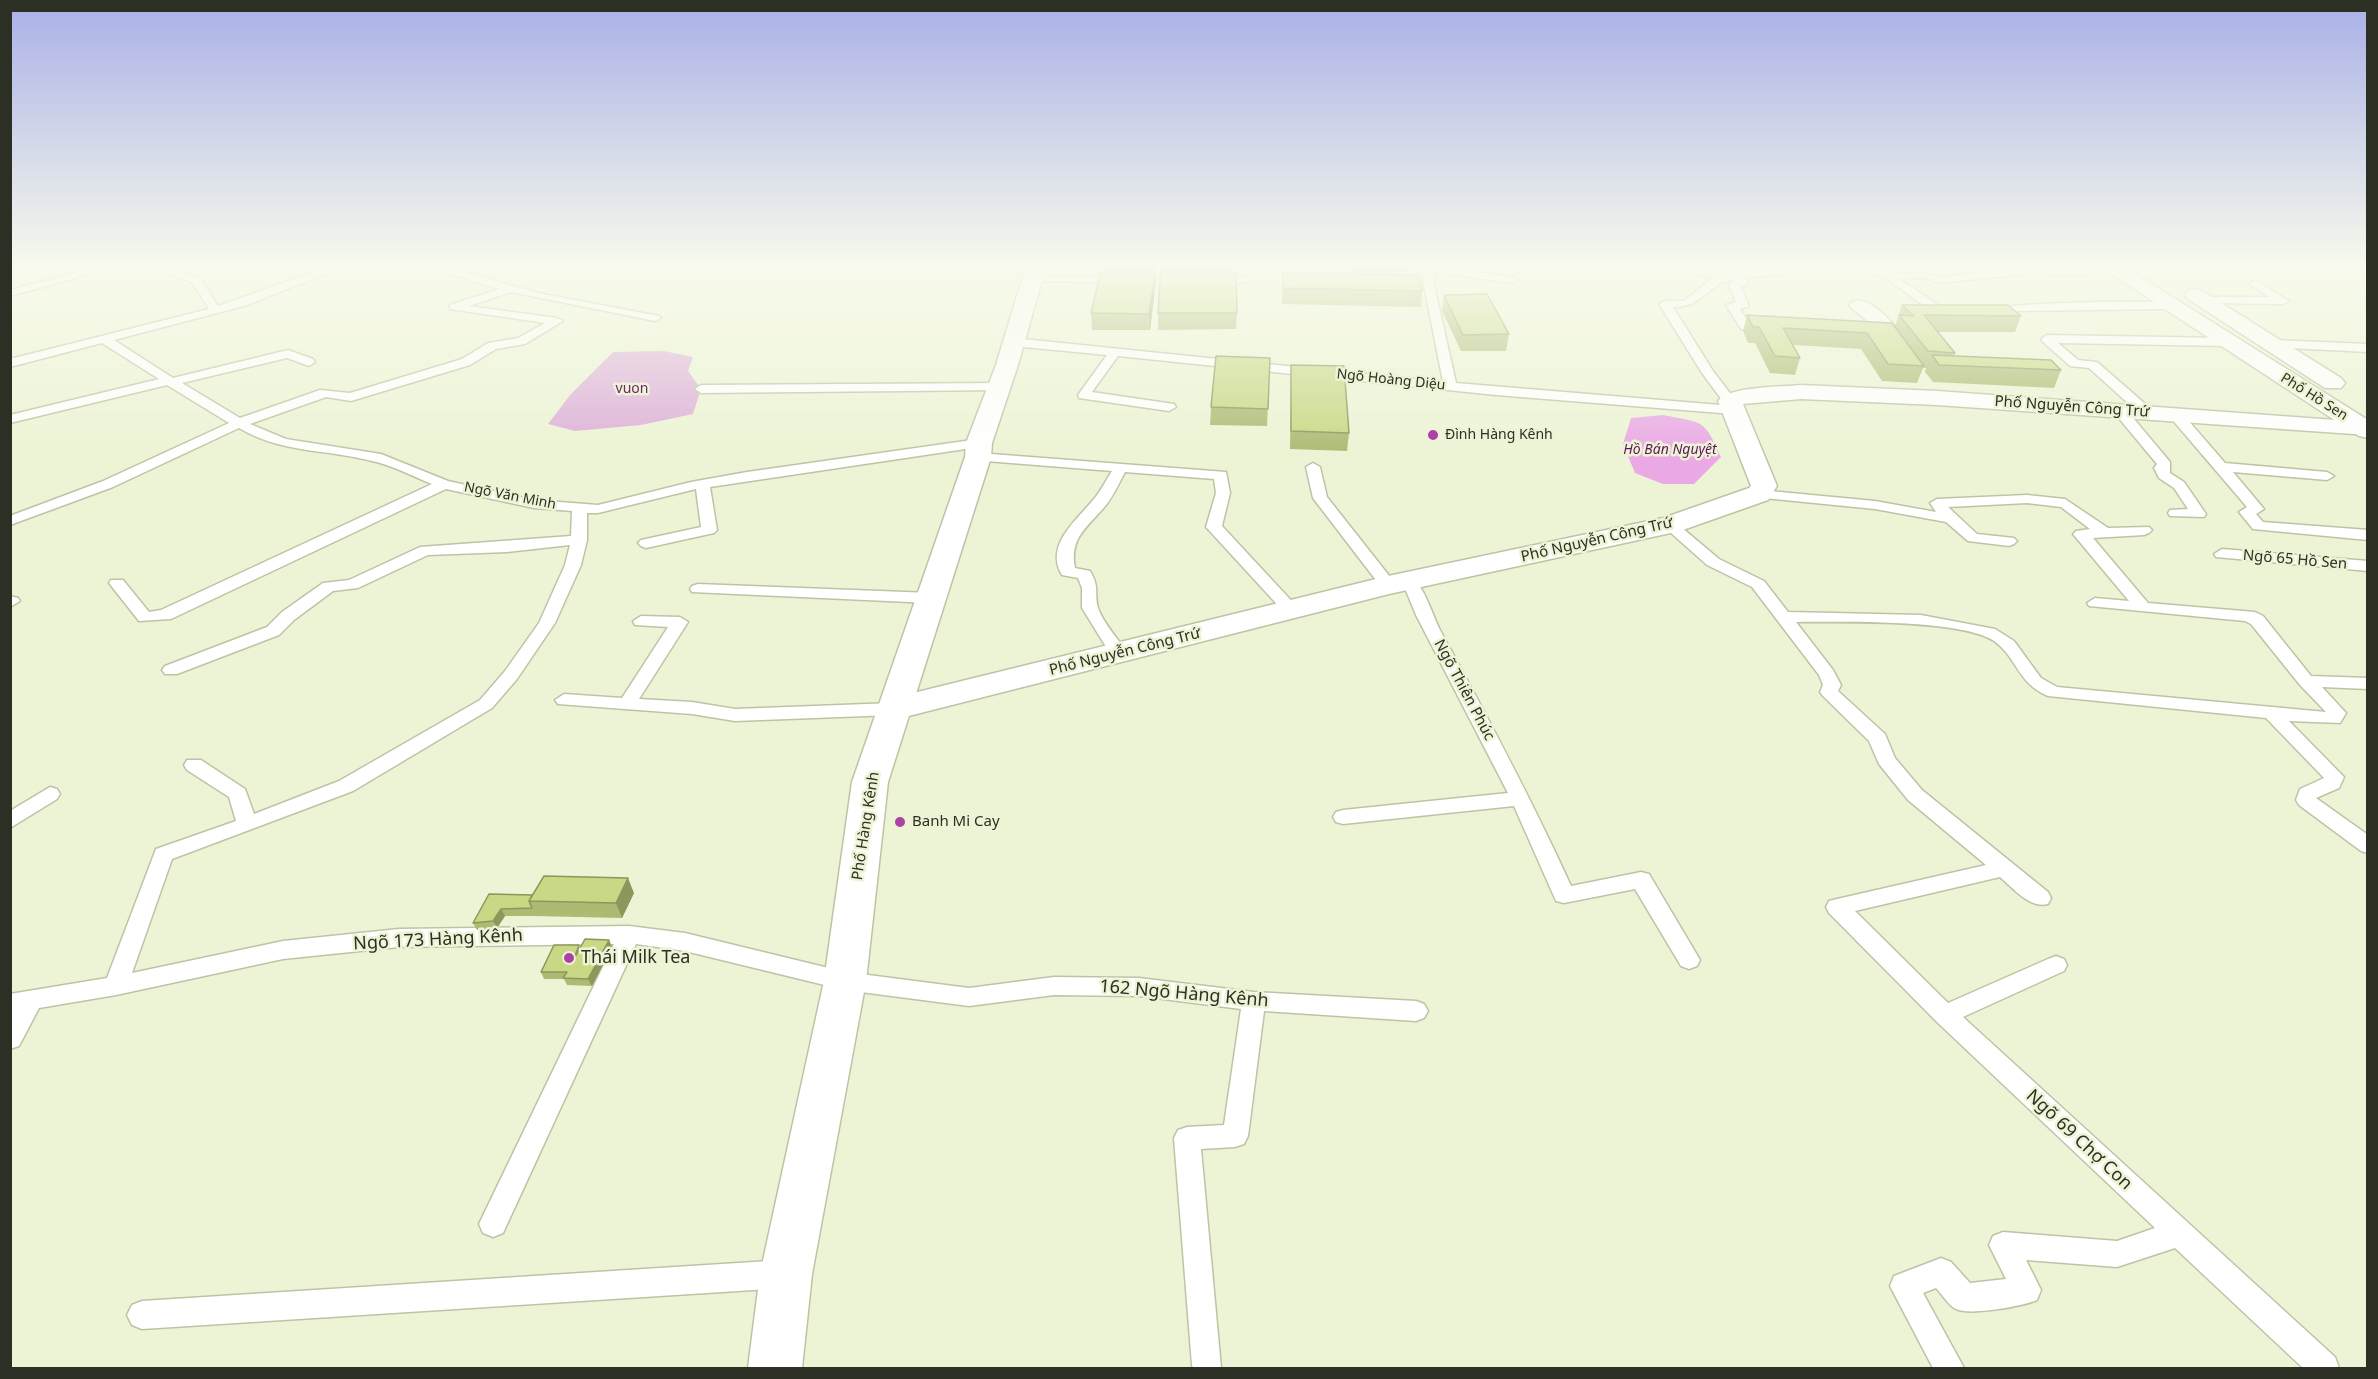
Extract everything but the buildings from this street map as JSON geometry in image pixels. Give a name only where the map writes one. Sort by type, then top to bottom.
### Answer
[{"type":"street","name":"Phố Hàng Kênh","points":[[775,1368],[786,1274],[845,981],[870,782],[1017,330]]},
{"type":"street","points":[[1886,330],[1937,398]]},
{"type":"street","name":"Phố Hồ Sen","points":[[2208,330],[2365,430]]},
{"type":"street","name":"Phố Hồ Sen","points":[[2252,330],[2349,393]]},
{"type":"street","name":"Phố Nguyễn Công Trứ","points":[[1731,406],[1752,395],[1801,392],[2119,410],[2365,430]]},
{"type":"street","points":[[1731,406],[1760,472],[1764,486],[1759,494]]},
{"type":"street","name":"Phố Nguyễn Công Trứ","points":[[893,709],[1399,583],[1670,525],[1759,494]]},
{"type":"lane","points":[[10,363],[139,330]]},
{"type":"lane","points":[[10,521],[108,484],[239,423],[325,393],[351,397],[406,378],[466,362],[492,346],[521,341],[540,330]]},
{"type":"lane","points":[[1438,330],[1450,386]]},
{"type":"lane","points":[[1681,330],[1731,406]]},
{"type":"lane","name":"Ngõ Văn Minh","points":[[104,339],[239,423],[284,443],[376,457],[444,484],[534,504],[598,509],[702,484],[979,450],[1120,469],[1221,475],[1223,493],[1214,527],[1291,609]]},
{"type":"lane","points":[[2146,412],[2093,365],[2074,363],[2047,339],[2226,342]]},
{"type":"lane","name":"Ngõ Hoàng Diệu","points":[[1013,342],[1450,386],[1731,406]]},
{"type":"lane","points":[[2273,344],[2366,344]]},
{"type":"lane","points":[[1876,347],[1899,348]]},
{"type":"lane","points":[[1116,351],[1084,395],[1169,407]]},
{"type":"lane","points":[[10,419],[288,354],[309,362]]},
{"type":"lane","points":[[701,389],[1000,387]]},
{"type":"lane","points":[[2119,410],[2164,465],[2161,468],[2164,475],[2180,485],[2199,514],[2175,513]]},
{"type":"lane","points":[[2175,414],[2257,509],[2246,512],[2258,525],[2367,535]]},
{"type":"lane","name":"Ngõ Thiên Phúc","points":[[1313,467],[1320,498],[1399,583],[1424,615],[1521,799],[1564,895],[1641,880],[1689,960]]},
{"type":"lane","points":[[2222,467],[2327,476]]},
{"type":"lane","points":[[1119,654],[1090,608],[1090,588],[1084,574],[1068,572],[1064,551],[1078,525],[1101,501],[1120,469]]},
{"type":"lane","points":[[117,583],[145,617],[165,615],[444,484]]},
{"type":"lane","points":[[646,543],[709,530],[702,484]]},
{"type":"lane","points":[[1759,494],[1875,505],[1946,518],[1961,525],[1973,538],[2009,541]]},
{"type":"lane","points":[[1946,518],[1937,503],[2027,499],[2065,503],[2105,533]]},
{"type":"lane","points":[[116,986],[163,855],[346,786],[486,704],[512,675],[547,623],[573,565],[579,540],[580,508]]},
{"type":"lane","points":[[1670,525],[1713,562],[1758,584],[1827,674],[1832,685],[1829,692],[1878,738],[1886,760],[1894,773],[1915,795],[2040,898]]},
{"type":"lane","points":[[2143,607],[2081,534],[2144,530]]},
{"type":"lane","points":[[171,670],[273,631],[288,616],[329,586],[352,585],[425,550],[507,547],[579,540]]},
{"type":"lane","name":"Ngõ 65 Hồ Sen","points":[[2222,554],[2367,566]]},
{"type":"lane","points":[[698,589],[931,598]]},
{"type":"lane","points":[[1784,617],[1892,617],[1942,622],[2001,638],[2035,683],[2054,692],[2272,714],[2333,718],[2337,713],[2306,681],[2257,620],[2249,616],[2095,603]]},
{"type":"lane","points":[[626,705],[680,622],[641,621]]},
{"type":"lane","points":[[2306,681],[2367,684]]},
{"type":"lane","points":[[564,700],[692,708],[735,715],[893,709]]},
{"type":"lane","points":[[2272,714],[2334,777],[2332,783],[2307,794],[2306,800],[2367,846]]},
{"type":"lane","points":[[194,765],[238,794],[247,825]]},
{"type":"lane","points":[[10,821],[50,794]]},
{"type":"lane","points":[[1343,818],[1521,799]]},
{"type":"lane","name":"Ngõ 69 Chợ Con","points":[[2004,868],[1837,908],[1945,1015],[2324,1368]]},
{"type":"lane","points":[[493,1224],[629,935]]},
{"type":"lane","name":"Ngõ 173 Hàng Kênh","points":[[21,1002],[116,986],[283,950],[399,938],[629,935],[685,942],[845,981]]},
{"type":"lane","points":[[1945,1015],[2056,965]]},
{"type":"lane","name":"162 Ngõ Hàng Kênh","points":[[845,981],[969,997],[1054,986],[1139,987],[1254,1001],[1416,1011]]},
{"type":"lane","points":[[1207,1365],[1187,1138],[1235,1136],[1254,1001]]},
{"type":"lane","points":[[10,1039],[21,1002]]},
{"type":"lane","points":[[1949,1368],[1904,1286],[1941,1272],[1964,1298],[2026,1290],[2003,1245],[2117,1254],[2180,1233]]},
{"type":"lane","points":[[142,1315],[786,1274]]},
{"type":"green space","name":"vuon","points":[[664,351],[693,357],[688,371],[701,389],[693,414],[641,425],[575,431],[548,424],[570,395],[613,352]]},
{"type":"water","name":"Hồ Bán Nguyệt","points":[[1663,415],[1701,424],[1710,435],[1721,457],[1694,484],[1663,484],[1635,473],[1623,444],[1631,418]]},
{"type":"place","name":"Đình Hàng Kênh","points":[[1433,435]]},
{"type":"place","name":"Banh Mi Cay","points":[[900,822]]},
{"type":"place","name":"Thái Milk Tea","points":[[569,958]]}]
